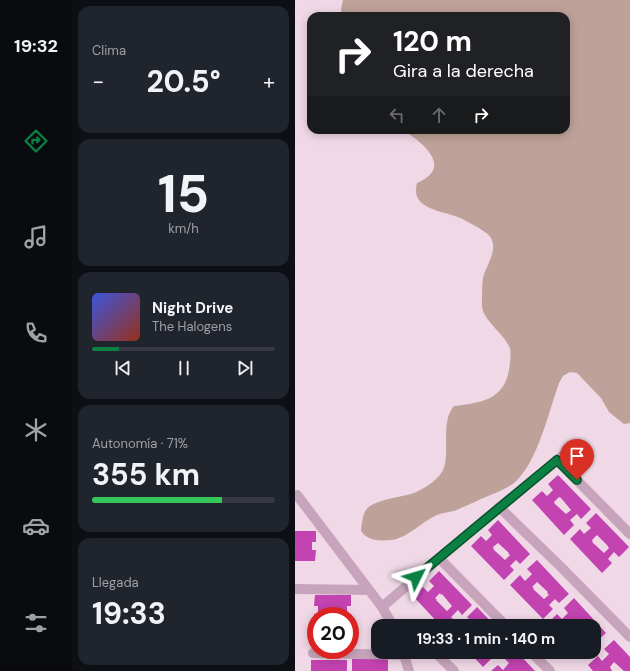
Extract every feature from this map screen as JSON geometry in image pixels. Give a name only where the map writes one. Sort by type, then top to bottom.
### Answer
[{"type":"street","points":[[382,607],[577,444]]},
{"type":"street","points":[[557,460],[630,534]]},
{"type":"street","points":[[297,495],[382,607],[389,619]]},
{"type":"street","points":[[499,508],[561,567],[630,637]]},
{"type":"street","points":[[439,558],[499,619]]},
{"type":"street","points":[[295,590],[368,590]]},
{"type":"street","points":[[359,654],[371,654]]},
{"type":"street","points":[[405,659],[409,671]]},
{"type":"street","points":[[442,659],[454,671]]},
{"type":"street","points":[[538,659],[550,671]]},
{"type":"shaded area","points":[[343,0],[630,0],[630,423],[624,424],[609,412],[601,398],[577,373],[570,372],[563,376],[559,383],[538,446],[526,469],[515,482],[510,486],[457,510],[437,515],[409,533],[397,539],[391,540],[370,539],[361,531],[363,517],[366,510],[381,501],[421,490],[437,479],[443,469],[445,461],[446,432],[449,414],[454,406],[482,401],[496,394],[502,388],[506,380],[511,358],[509,346],[489,321],[483,311],[482,306],[483,278],[491,258],[493,248],[491,238],[479,228],[464,220],[427,207],[418,198],[416,191],[417,183],[428,177],[433,170],[434,163],[426,148],[408,134],[570,134],[570,12],[341,12]]},
{"type":"building","points":[[558,475],[591,509],[581,519],[577,514],[570,520],[574,525],[564,535],[532,500],[542,491],[547,496],[553,490],[548,484]],"holes":[[[559,497],[571,510],[566,514],[554,502]]]},
{"type":"building","points":[[596,513],[629,547],[619,557],[614,552],[608,559],[612,563],[602,573],[570,539],[580,529],[584,534],[591,528],[586,523]],"holes":[[[597,535],[609,548],[604,553],[592,542],[592,540]]]},
{"type":"building","points":[[498,520],[530,554],[520,564],[516,560],[510,566],[514,570],[504,580],[471,546],[481,536],[486,541],[492,535],[488,530]],"holes":[[[498,543],[510,555],[505,560],[494,550],[493,547]]]},
{"type":"building","points":[[295,531],[316,531],[316,542],[312,542],[312,550],[316,550],[315,561],[295,561]]},
{"type":"building","points":[[537,560],[569,594],[559,603],[555,599],[549,605],[553,609],[543,619],[510,585],[520,575],[525,581],[532,574],[527,569]],"holes":[[[537,582],[548,592],[547,593],[549,595],[544,599],[532,587]]]},
{"type":"building","points":[[439,571],[472,605],[462,615],[458,610],[451,617],[453,619],[434,619],[413,596],[423,587],[428,592],[434,586],[429,581]],"holes":[[[440,593],[441,595],[442,594],[452,606],[447,611],[435,598]]]},
{"type":"building","points":[[315,595],[351,595],[351,606],[314,606]]},
{"type":"building","points":[[574,598],[593,619],[562,619],[568,613],[564,608]]},
{"type":"building","points":[[477,607],[488,619],[469,619],[467,617]]},
{"type":"building","points":[[557,614],[562,619],[552,619]]},
{"type":"building","points":[[601,628],[606,633],[601,638]]},
{"type":"building","points":[[614,640],[630,657],[630,671],[624,671],[614,662],[610,667],[612,671],[593,671],[588,665],[595,659],[600,659],[602,661],[609,654],[604,649]]},
{"type":"building","points":[[352,659],[388,659],[388,671],[352,671]]},
{"type":"building","points":[[476,659],[491,659],[483,667]]},
{"type":"building","points":[[505,659],[524,659],[535,671],[491,671],[498,665],[503,670],[509,663]]},
{"type":"building","points":[[311,660],[347,660],[347,671],[311,671]]},
{"type":"route","points":[[416,577],[557,460],[577,480]]}]
